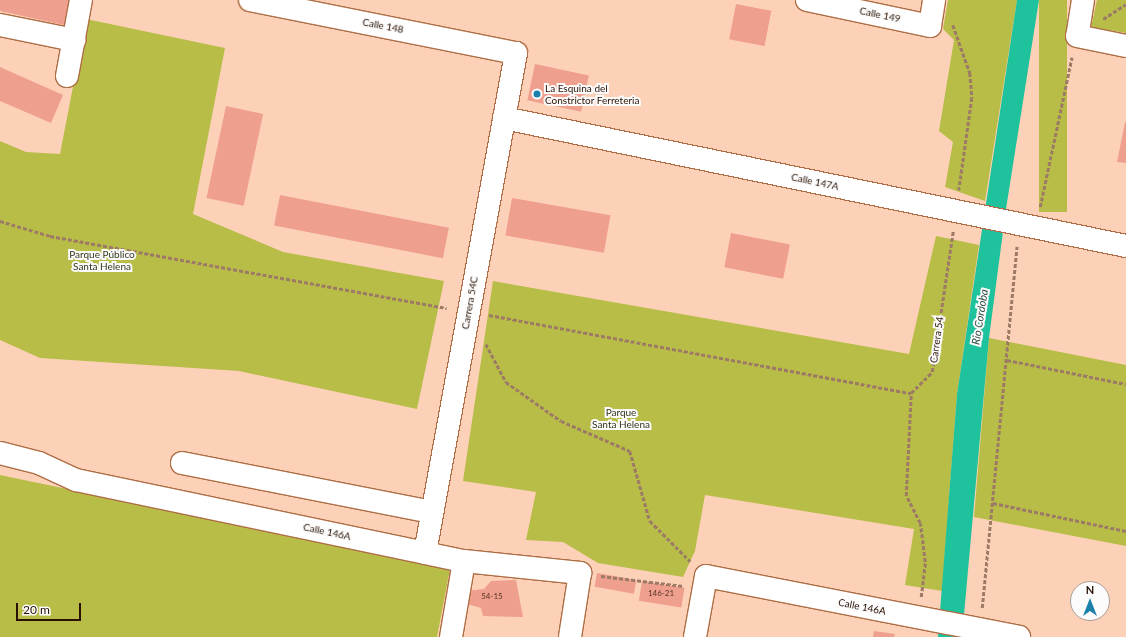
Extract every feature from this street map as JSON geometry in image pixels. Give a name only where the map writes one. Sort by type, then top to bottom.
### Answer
[{"type":"street","points":[[67,76],[81,0]]},
{"type":"street","name":"Calle 148","points":[[250,0],[516,53]]},
{"type":"street","name":"Calle 149","points":[[807,0],[930,26],[934,0]]},
{"type":"street","points":[[1083,0],[1077,36],[1126,46]]},
{"type":"street","points":[[0,25],[74,40]]},
{"type":"street","name":"Carrera 54C","points":[[425,553],[516,53]]},
{"type":"street","name":"Calle 147A","points":[[504,118],[1126,246]]},
{"type":"street","name":"Calle 146A","points":[[0,454],[39,463],[76,480],[425,553],[464,560],[580,574]]},
{"type":"street","points":[[182,463],[432,512]]},
{"type":"street","points":[[451,637],[464,560]]},
{"type":"street","points":[[570,637],[580,574]]},
{"type":"street","points":[[695,637],[705,583]]},
{"type":"street","name":"Calle 146A","points":[[705,583],[927,619],[1019,637]]},
{"type":"path","name":"Carrera 54","points":[[911,393],[932,372],[965,213],[972,98],[970,73],[964,52],[955,35]]},
{"type":"path","points":[[977,629],[993,503],[1022,225],[1077,36]]},
{"type":"path","points":[[0,221],[50,236],[911,393],[906,496],[920,523],[925,562],[927,619]]},
{"type":"path","points":[[469,312],[506,382],[560,421],[630,451],[650,521],[705,583]]},
{"type":"path","points":[[1007,360],[1126,384]]},
{"type":"path","points":[[993,503],[1126,531]]},
{"type":"path","points":[[580,574],[705,583]]},
{"type":"green space","points":[[948,0],[1017,0],[985,201],[945,187],[953,142],[939,131],[954,40],[943,29]]},
{"type":"green space","points":[[1039,0],[1067,0],[1067,212],[1039,212]]},
{"type":"green space","points":[[1097,0],[1126,0],[1126,33],[1091,27]]},
{"type":"green space","name":"Parque Público Santa Helena","points":[[86,19],[225,48],[193,214],[283,252],[444,281],[417,409],[239,371],[40,358],[0,340],[0,141],[26,152],[60,154]]},
{"type":"green space","name":"Parque Santa Helena","points":[[936,236],[979,245],[957,394],[942,591],[905,585],[914,529],[705,495],[695,551],[683,577],[598,563],[563,542],[526,540],[536,492],[463,481],[493,281],[909,354]]},
{"type":"green space","points":[[989,338],[1126,365],[1126,546],[974,517]]},
{"type":"green space","points":[[0,475],[450,569],[437,637],[0,637]]},
{"type":"water","name":"Rio Cordoba","points":[[1017,0],[1039,0],[1006,209],[989,338],[962,637],[938,637],[957,394]]},
{"type":"building","points":[[0,0],[74,0],[68,26],[0,11]]},
{"type":"building","points":[[736,4],[771,11],[764,46],[729,39]]},
{"type":"building","points":[[535,64],[589,75],[581,112],[527,100]]},
{"type":"building","points":[[0,67],[63,95],[51,123],[0,101]]},
{"type":"building","points":[[226,106],[263,114],[244,206],[206,198]]},
{"type":"building","points":[[1126,122],[1126,163],[1117,162]]},
{"type":"building","points":[[280,195],[449,228],[443,258],[274,225]]},
{"type":"building","points":[[512,198],[610,215],[604,253],[505,235]]},
{"type":"building","points":[[731,233],[790,244],[783,279],[724,267]]},
{"type":"building","points":[[597,573],[636,580],[634,594],[595,587]]},
{"type":"building","points":[[516,580],[523,617],[483,616],[481,608],[463,603],[466,591],[484,589],[491,581]]},
{"type":"building","points":[[642,581],[684,588],[681,607],[639,601]]},
{"type":"building","points":[[874,631],[895,634],[894,637],[873,637]]},
{"type":"place","name":"La Esquina del Constrictor Ferreteria","points":[[537,94]]}]
